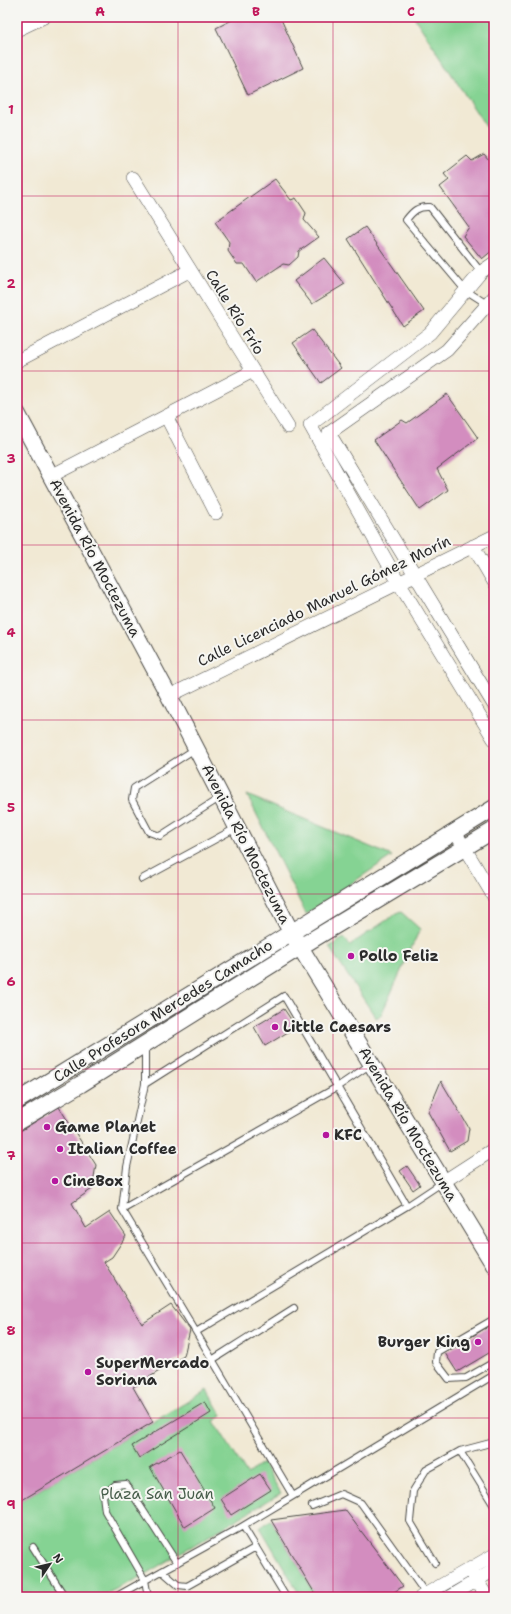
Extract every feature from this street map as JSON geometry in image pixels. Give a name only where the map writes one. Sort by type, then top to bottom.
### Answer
[{"type":"street","points":[[17,30],[44,17]]},
{"type":"street","name":"Calle Río Frío","points":[[133,178],[288,427]]},
{"type":"street","points":[[494,263],[481,272],[430,333],[310,425],[399,583],[494,739]]},
{"type":"street","points":[[17,360],[190,271]]},
{"type":"street","points":[[491,301],[447,350],[329,433],[494,705]]},
{"type":"street","points":[[51,476],[253,371]]},
{"type":"street","name":"Avenida Río Moctezuma","points":[[17,413],[169,696],[291,932],[494,1265]]},
{"type":"street","points":[[166,416],[216,513]]},
{"type":"street","name":"Calle Licenciado Manuel Gómez Morín","points":[[169,696],[494,536]]},
{"type":"street","points":[[473,546],[494,582]]},
{"type":"street","name":"Calle Profesora Mercedes Camacho","points":[[17,1101],[494,808]]},
{"type":"street","name":"Calle Profesora Mercedes Camacho","points":[[17,1122],[81,1084],[300,947],[494,830]]},
{"type":"street","points":[[456,832],[494,897]]},
{"type":"street","points":[[70,1068],[81,1084]]},
{"type":"street","points":[[443,1182],[494,1149]]},
{"type":"street","points":[[424,1596],[494,1554]]},
{"type":"street","points":[[470,1569],[487,1597]]},
{"type":"street","points":[[449,1597],[494,1570]]},
{"type":"lane","points":[[481,272],[430,207],[422,206],[412,212],[406,220],[465,290],[491,301]]},
{"type":"lane","points":[[196,748],[134,788],[132,800],[149,832],[160,836],[221,797]]},
{"type":"lane","points":[[142,879],[237,827]]},
{"type":"lane","points":[[145,1084],[284,996],[407,1206]]},
{"type":"lane","points":[[145,1044],[145,1084],[127,1167],[122,1209],[293,1496]]},
{"type":"lane","points":[[122,1209],[337,1087],[372,1064]]},
{"type":"lane","points":[[196,1332],[407,1206],[443,1182]]},
{"type":"lane","points":[[212,1360],[294,1308]]},
{"type":"lane","points":[[494,1319],[437,1352],[436,1362],[449,1379],[466,1378],[494,1362]]},
{"type":"lane","points":[[115,1597],[243,1526],[494,1375]]},
{"type":"lane","points":[[434,1563],[410,1521],[413,1491],[426,1470],[460,1451],[494,1442]]},
{"type":"lane","points":[[460,1451],[494,1506]]},
{"type":"lane","points":[[148,1597],[146,1580],[105,1511],[103,1494],[115,1485],[126,1484],[177,1563]]},
{"type":"lane","points":[[312,1506],[341,1494],[361,1503],[424,1596]]},
{"type":"lane","points":[[243,1526],[286,1597]]},
{"type":"lane","points":[[162,1571],[178,1585],[187,1586],[256,1547]]},
{"type":"lane","points":[[33,1548],[65,1597]]},
{"type":"green space","points":[[414,17],[494,17],[494,139]]},
{"type":"green space","points":[[247,795],[392,856],[306,914]]},
{"type":"green space","points":[[400,911],[420,929],[381,1015],[376,1018],[329,947],[344,938],[350,945]]},
{"type":"green space","name":"Plaza San Juan","points":[[207,1390],[222,1416],[214,1421],[247,1474],[263,1463],[281,1493],[142,1576],[100,1597],[17,1597],[17,1503]]},
{"type":"green space","points":[[271,1520],[317,1597],[301,1597],[260,1527]]},
{"type":"building","points":[[238,17],[280,17],[303,68],[248,95],[216,28]]},
{"type":"building","points":[[484,154],[494,166],[494,249],[482,259],[463,236],[469,227],[440,187],[449,180],[444,174],[467,156],[472,161]]},
{"type":"building","points":[[275,179],[291,200],[296,198],[306,213],[304,220],[319,237],[299,251],[298,257],[289,265],[283,264],[256,282],[244,264],[237,264],[228,251],[229,242],[215,222]]},
{"type":"building","points":[[365,227],[424,311],[403,326],[348,239]]},
{"type":"building","points":[[324,258],[345,284],[312,304],[294,281]]},
{"type":"building","points":[[312,330],[341,368],[321,383],[293,343]]},
{"type":"building","points":[[447,394],[478,438],[437,469],[448,490],[420,510],[374,440],[402,420],[407,423]]},
{"type":"building","name":"Little Caesars","points":[[284,1009],[296,1027],[265,1046],[254,1027]]},
{"type":"building","points":[[441,1081],[469,1128],[467,1141],[450,1151],[428,1112]]},
{"type":"building","name":"SuperMercado Soriana","points":[[59,1107],[96,1165],[92,1189],[72,1203],[86,1228],[110,1212],[126,1236],[112,1257],[104,1262],[142,1324],[171,1305],[190,1330],[184,1356],[133,1387],[153,1422],[17,1503],[17,1133]]},
{"type":"building","points":[[407,1166],[420,1185],[413,1190],[400,1171]]},
{"type":"building","name":"Burger King","points":[[489,1326],[494,1335],[494,1350],[457,1372],[445,1353]]},
{"type":"building","points":[[205,1402],[211,1413],[139,1458],[132,1446]]},
{"type":"building","points":[[180,1450],[215,1508],[185,1527],[150,1467]]},
{"type":"building","points":[[260,1474],[271,1490],[231,1515],[221,1499]]},
{"type":"building","points":[[345,1510],[403,1586],[387,1597],[317,1597],[271,1520]]},
{"type":"place","name":"Pollo Feliz","points":[[351,956]]},
{"type":"place","name":"Little Caesars","points":[[275,1027]]},
{"type":"place","name":"Game Planet","points":[[47,1127]]},
{"type":"place","name":"KFC","points":[[326,1135]]},
{"type":"place","name":"Italian Coffee","points":[[60,1149]]},
{"type":"place","name":"CineBox","points":[[55,1181]]},
{"type":"place","name":"Burger King","points":[[478,1342]]},
{"type":"place","name":"SuperMercado Soriana","points":[[88,1372]]}]
